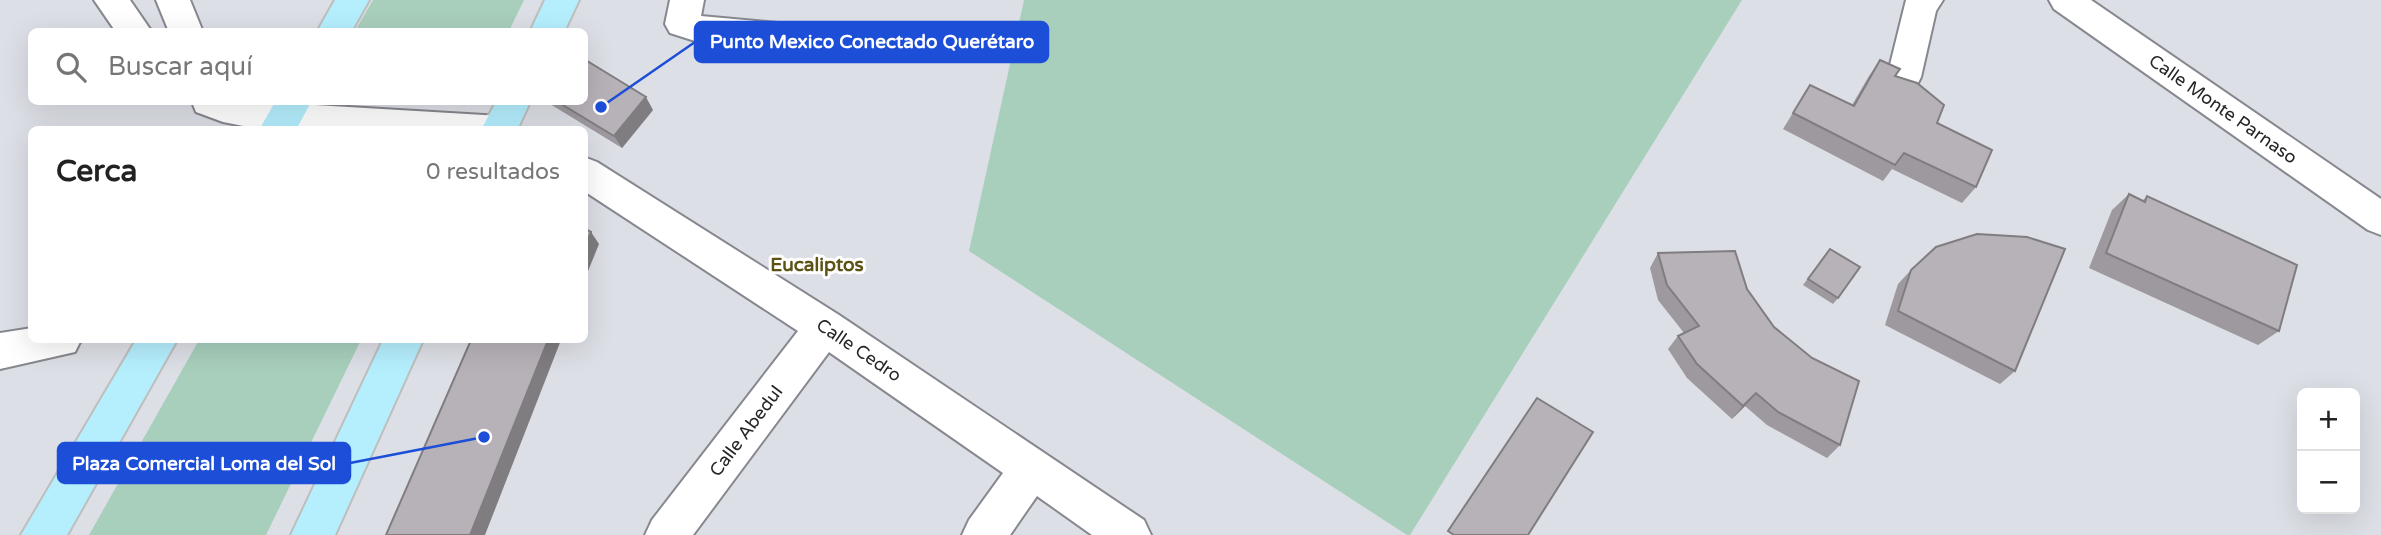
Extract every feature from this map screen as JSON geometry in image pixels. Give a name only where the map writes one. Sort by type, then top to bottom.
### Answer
[{"type":"main road","points":[[336,28],[352,0]]},
{"type":"main road","points":[[549,28],[562,0]]},
{"type":"main road","points":[[501,126],[512,105]]},
{"type":"main road","points":[[43,535],[155,343]]},
{"type":"main road","points":[[313,535],[402,343]]},
{"type":"street","points":[[111,0],[132,28]]},
{"type":"street","points":[[173,0],[179,7],[185,28]]},
{"type":"street","points":[[687,0],[682,24],[695,28],[909,48]]},
{"type":"street","points":[[1904,77],[1920,5],[1926,0]]},
{"type":"street","name":"Calle Monte Parnaso","points":[[2066,0],[2381,219]]},
{"type":"street","points":[[222,105],[285,117],[446,126]]},
{"type":"street","name":"Calle Cedro","points":[[588,175],[825,327],[1129,535]]},
{"type":"street","name":"Calle Abedul","points":[[667,535],[825,327]]},
{"type":"street","points":[[0,351],[44,343]]},
{"type":"street","points":[[984,535],[1032,467]]},
{"type":"green space","points":[[373,0],[524,0],[510,28],[357,28]]},
{"type":"green space","points":[[1024,0],[1742,0],[1410,535],[1407,535],[969,251]]},
{"type":"green space","points":[[197,343],[360,343],[266,535],[89,535]]},
{"type":"building","points":[[1880,60],[1900,69],[1895,76],[1917,83],[1944,105],[1937,123],[1992,150],[1976,187],[1904,153],[1895,165],[1793,113],[1810,85],[1854,106]]},
{"type":"building","points":[[588,61],[646,97],[614,136],[563,105],[588,105]]},
{"type":"building","points":[[2129,194],[2145,202],[2147,196],[2297,265],[2279,331],[2106,253]]},
{"type":"building","points":[[1977,234],[2027,237],[2065,249],[2015,371],[1898,311],[1911,270],[1936,247]]},
{"type":"building","points":[[1830,249],[1860,267],[1838,298],[1808,279]]},
{"type":"building","points":[[1735,251],[1747,289],[1774,327],[1812,358],[1859,381],[1840,445],[1778,412],[1756,393],[1743,406],[1697,364],[1678,336],[1699,326],[1667,285],[1658,253]]},
{"type":"building","points":[[470,343],[547,343],[470,535],[386,535]]},
{"type":"building","points":[[1537,398],[1593,432],[1528,535],[1454,535],[1448,531]]},
{"type":"place","name":"Punto Mexico Conectado Querétaro","points":[[601,107]]},
{"type":"place","name":"Plaza Comercial Loma del Sol","points":[[484,437]]},
{"type":"district","name":"Eucaliptos","points":[[817,264]]}]
